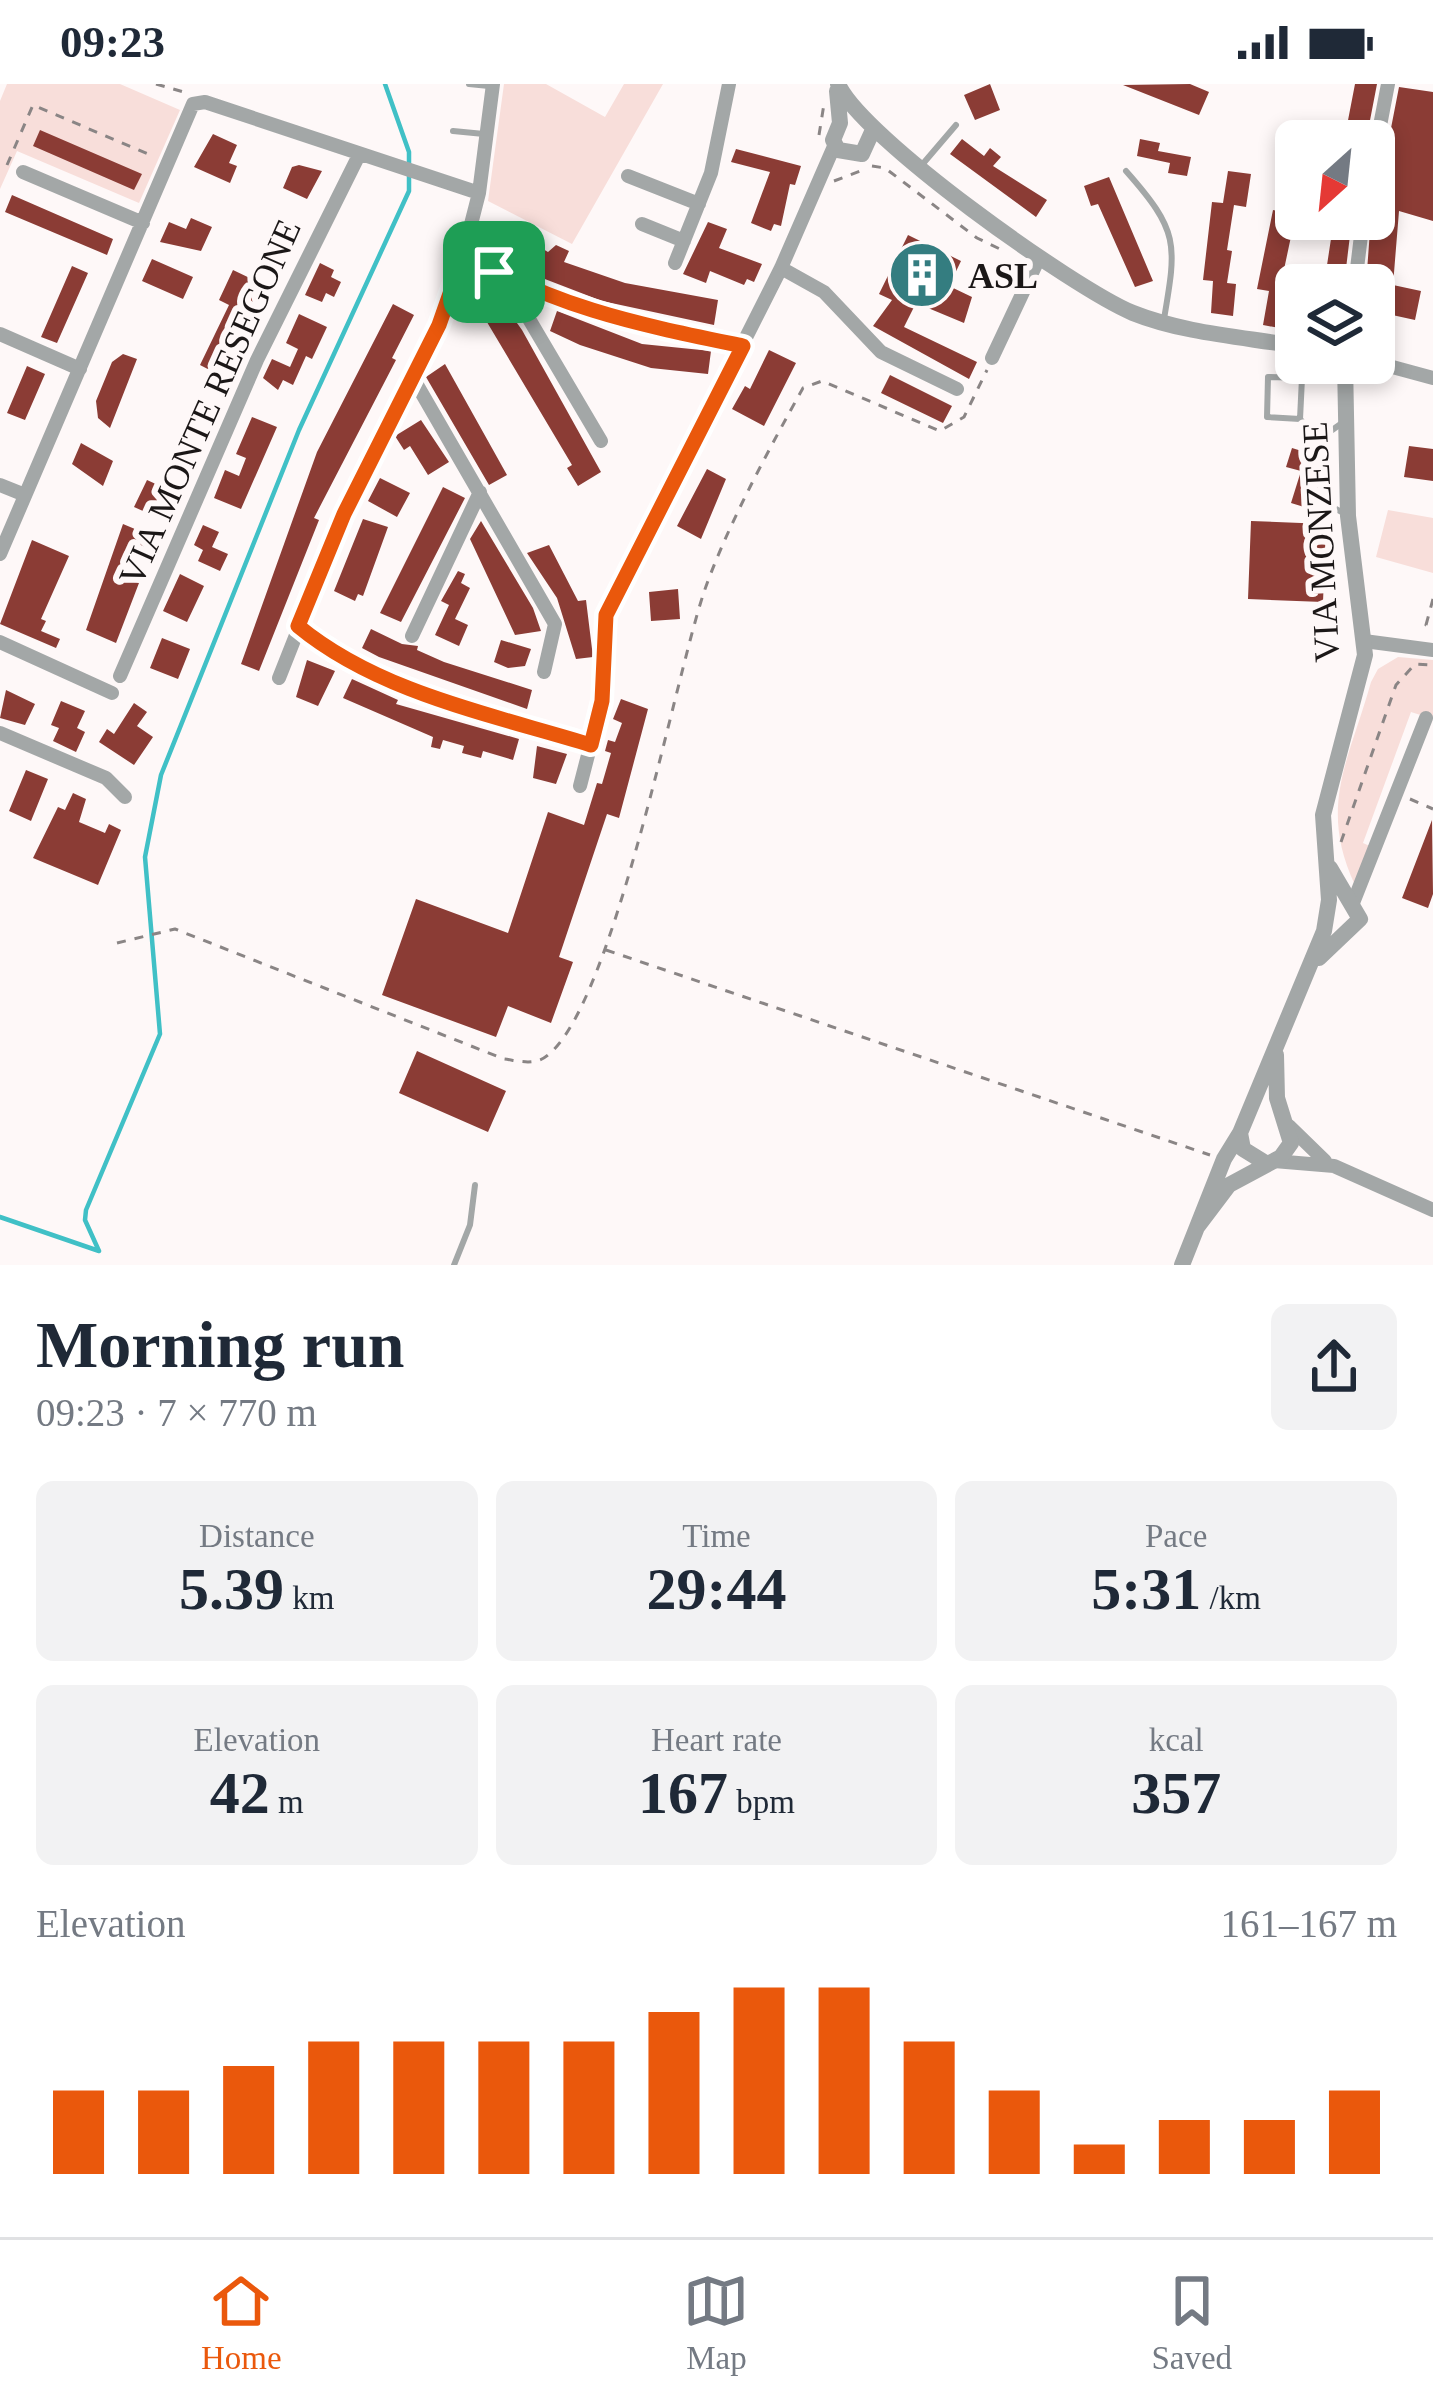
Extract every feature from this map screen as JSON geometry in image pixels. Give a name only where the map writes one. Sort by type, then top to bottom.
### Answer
[{"type":"street","points":[[675,263],[711,173],[729,84]]},
{"type":"street","points":[[580,786],[602,701],[606,615],[823,181],[840,123],[837,84]]},
{"type":"street","points":[[837,84],[868,133]]},
{"type":"street","points":[[1381,120],[1388,84]]},
{"type":"street","points":[[279,678],[344,514],[413,378],[465,251],[479,193],[493,85]]},
{"type":"street","points":[[0,554],[197,102],[479,193]]},
{"type":"street","points":[[840,123],[868,133],[918,164],[1039,258],[1120,307],[1163,322],[1275,342]]},
{"type":"street","points":[[823,181],[851,157],[868,133]]},
{"type":"street","points":[[835,144],[851,157]]},
{"type":"street","name":"VIA MONTE RESEGONE","points":[[120,676],[282,304],[359,155]]},
{"type":"street","points":[[23,172],[143,224]]},
{"type":"street","points":[[628,176],[699,204]]},
{"type":"street","points":[[642,224],[684,241]]},
{"type":"street","points":[[465,251],[494,272],[625,321],[743,346]]},
{"type":"street","points":[[992,358],[1039,258]]},
{"type":"street","points":[[781,268],[818,287],[881,352],[957,389]]},
{"type":"street","points":[[494,272],[530,319],[601,441]]},
{"type":"street","points":[[530,319],[547,293]]},
{"type":"street","points":[[0,334],[80,369]]},
{"type":"street","points":[[1395,368],[1433,378]]},
{"type":"street","points":[[413,378],[555,624],[544,672]]},
{"type":"street","name":"VIA MONZESE","points":[[1182,1265],[1223,1159],[1241,1129],[1311,968],[1328,914],[1332,853],[1323,815],[1362,673],[1364,641],[1348,516],[1345,384]]},
{"type":"street","points":[[0,485],[25,496]]},
{"type":"street","points":[[412,636],[480,492]]},
{"type":"street","points":[[298,626],[329,649],[401,683],[591,745]]},
{"type":"street","points":[[1364,641],[1433,650]]},
{"type":"street","points":[[0,642],[112,693]]},
{"type":"street","points":[[1353,903],[1426,718]]},
{"type":"street","points":[[0,733],[106,778],[125,797]]},
{"type":"street","points":[[1332,853],[1360,919],[1348,933],[1334,931],[1328,914],[1339,901],[1353,903]]},
{"type":"street","name":"VIA MONZESE","points":[[1311,968],[1348,933]]},
{"type":"street","name":"VIA MONZESE","points":[[1282,1030],[1274,1074],[1287,1122]]},
{"type":"street","points":[[1334,1166],[1249,1156],[1241,1129],[1261,1110],[1287,1122],[1334,1166],[1433,1210]]},
{"type":"street","points":[[1268,1161],[1287,1151],[1287,1122]]},
{"type":"street","name":"VIA MONZESE","points":[[1198,1226],[1222,1191],[1268,1161]]},
{"type":"lane","points":[[469,84],[493,85]]},
{"type":"lane","points":[[918,164],[956,125]]},
{"type":"lane","points":[[453,130],[487,134]]},
{"type":"lane","points":[[1126,171],[1172,236],[1176,251],[1163,322]]},
{"type":"lane","points":[[1300,418],[1267,417],[1268,377],[1301,378],[1300,418],[1309,430],[1328,433],[1346,420]]},
{"type":"lane","points":[[1328,433],[1328,459]]},
{"type":"lane","points":[[1329,479],[1329,505],[1348,516]]},
{"type":"lane","points":[[454,1265],[470,1225],[476,1185]]},
{"type":"path","points":[[156,84],[188,93],[197,102]]},
{"type":"path","points":[[8,165],[33,105],[168,162]]},
{"type":"path","points":[[117,943],[175,929],[504,1059],[531,1063],[548,1056],[574,1023],[604,950],[704,592],[803,388],[822,382],[920,427],[945,431],[964,417],[992,358]]},
{"type":"path","points":[[1433,599],[1426,625],[1433,627]]},
{"type":"path","points":[[1332,853],[1396,685],[1415,664],[1433,665]]},
{"type":"path","points":[[1397,794],[1433,808]]},
{"type":"path","points":[[604,950],[1223,1159]]},
{"type":"shaded area","points":[[7,84],[120,84],[180,110],[139,203],[17,151],[0,189],[0,101]]},
{"type":"shaded area","points":[[504,84],[546,84],[605,117],[624,84],[663,84],[572,244],[488,201]]},
{"type":"shaded area","points":[[1388,510],[1433,518],[1433,573],[1376,557]]},
{"type":"shaded area","points":[[1398,657],[1433,660],[1433,719],[1411,712],[1363,843],[1372,847],[1355,885],[1339,831],[1341,784],[1371,682],[1378,669]]},
{"type":"building","points":[[990,84],[1000,110],[975,120],[964,95]]},
{"type":"building","points":[[1190,84],[1209,92],[1199,115],[1123,85]]},
{"type":"building","points":[[1355,84],[1377,84],[1370,120],[1348,120]]},
{"type":"building","points":[[1399,87],[1433,92],[1433,221],[1399,211],[1395,264],[1368,264],[1369,240],[1395,240],[1393,120]]},
{"type":"building","points":[[40,130],[142,174],[134,190],[33,146]]},
{"type":"building","points":[[213,134],[237,145],[229,163],[237,166],[230,183],[194,167]]},
{"type":"building","points":[[962,139],[984,156],[990,148],[1001,157],[993,166],[1047,200],[1036,217],[950,154]]},
{"type":"building","points":[[1140,139],[1160,143],[1158,151],[1191,157],[1187,176],[1168,173],[1170,163],[1137,156]]},
{"type":"building","points":[[736,149],[801,166],[795,185],[790,184],[781,226],[774,224],[771,231],[751,223],[770,172],[731,162]]},
{"type":"building","points":[[292,167],[322,171],[307,199],[283,188]]},
{"type":"building","points":[[1228,171],[1251,174],[1246,207],[1234,205],[1227,250],[1232,251],[1227,283],[1236,284],[1233,316],[1211,313],[1213,281],[1203,280],[1212,202],[1223,203]]},
{"type":"building","points":[[1109,177],[1153,281],[1135,287],[1098,204],[1091,206],[1084,186]]},
{"type":"building","points":[[12,195],[113,239],[107,255],[5,212]]},
{"type":"building","points":[[1273,210],[1275,240],[1290,240],[1285,264],[1275,264],[1275,327],[1263,325],[1269,291],[1257,289]]},
{"type":"building","points":[[191,218],[212,227],[201,251],[160,242],[169,222],[186,229]]},
{"type":"building","points":[[708,222],[727,229],[719,248],[762,264],[754,282],[747,279],[744,285],[710,271],[706,283],[683,274]]},
{"type":"building","points":[[507,228],[548,252],[556,245],[569,251],[564,262],[625,283],[718,300],[714,325],[602,301],[524,271],[493,252]]},
{"type":"building","name":"ASL","points":[[908,235],[961,261],[949,286],[972,297],[964,323],[916,303],[904,327],[977,362],[969,379],[873,326],[892,300],[879,294]]},
{"type":"building","points":[[1331,240],[1349,240],[1347,264],[1327,264]]},
{"type":"building","points":[[152,259],[193,277],[183,299],[142,281]]},
{"type":"building","points":[[320,263],[334,270],[331,277],[341,282],[334,297],[326,293],[322,302],[305,295]]},
{"type":"building","points":[[72,266],[88,273],[57,343],[41,337]]},
{"type":"building","points":[[233,270],[262,284],[241,329],[246,331],[229,380],[200,365],[229,305],[219,300]]},
{"type":"building","points":[[1395,285],[1421,291],[1415,320],[1395,316]]},
{"type":"building","points":[[492,288],[522,330],[601,472],[578,486],[567,468],[572,465],[475,302]]},
{"type":"building","points":[[393,304],[414,315],[392,358],[396,360],[314,518],[319,520],[259,671],[241,664],[317,452]]},
{"type":"building","points":[[557,311],[642,344],[711,351],[708,374],[651,368],[580,345],[550,331]]},
{"type":"building","points":[[299,314],[327,327],[293,385],[283,380],[278,390],[263,378],[272,359],[290,367],[298,349],[286,343]]},
{"type":"building","points":[[769,350],[796,363],[764,426],[732,409],[745,386],[750,389]]},
{"type":"building","points":[[123,354],[137,359],[110,428],[98,418],[96,401],[112,362]]},
{"type":"building","points":[[445,364],[507,475],[489,485],[426,377]]},
{"type":"building","points":[[27,366],[45,374],[25,420],[7,413]]},
{"type":"building","points":[[890,375],[952,406],[943,423],[881,393]]},
{"type":"building","points":[[252,417],[277,427],[241,509],[214,498],[225,470],[239,476],[246,458],[236,454]]},
{"type":"building","points":[[421,420],[449,462],[428,475],[410,446],[404,450],[395,436]]},
{"type":"building","points":[[81,443],[113,461],[103,486],[72,464]]},
{"type":"building","points":[[1409,446],[1433,449],[1433,481],[1404,477]]},
{"type":"building","points":[[1292,448],[1321,457],[1325,466],[1334,463],[1333,473],[1322,476],[1314,510],[1291,503],[1301,471],[1286,467]]},
{"type":"building","points":[[707,469],[726,479],[701,539],[677,526]]},
{"type":"building","points":[[161,478],[185,489],[170,523],[134,507],[147,480],[158,485]]},
{"type":"building","points":[[380,478],[410,493],[397,517],[368,501]]},
{"type":"building","points":[[443,487],[465,498],[401,622],[380,613]]},
{"type":"building","points":[[363,519],[388,527],[363,596],[358,594],[355,601],[334,591]]},
{"type":"building","points":[[481,521],[533,608],[541,631],[515,635],[470,539]]},
{"type":"building","points":[[1251,521],[1326,524],[1323,602],[1248,599]]},
{"type":"building","points":[[123,524],[154,537],[148,551],[130,550],[120,574],[139,583],[116,643],[86,630]]},
{"type":"building","points":[[203,525],[219,532],[212,547],[228,554],[220,571],[198,561],[203,550],[194,545]]},
{"type":"building","points":[[32,540],[69,556],[41,619],[46,621],[41,631],[60,639],[56,648],[0,624]]},
{"type":"building","points":[[549,545],[578,601],[586,600],[593,657],[576,659],[557,598],[527,553]]},
{"type":"building","points":[[458,571],[465,574],[461,583],[470,588],[455,619],[468,625],[459,646],[435,635],[449,605],[441,601]]},
{"type":"building","points":[[180,574],[204,586],[187,622],[163,611]]},
{"type":"building","points":[[678,589],[680,619],[651,621],[649,592]]},
{"type":"building","points":[[371,629],[418,646],[417,650],[444,662],[532,690],[527,709],[379,657],[362,648]]},
{"type":"building","points":[[162,638],[190,649],[178,679],[150,668]]},
{"type":"building","points":[[501,640],[531,649],[525,666],[508,668],[494,662]]},
{"type":"building","points":[[307,660],[335,671],[318,706],[296,697]]},
{"type":"building","points":[[352,679],[398,700],[396,704],[519,739],[513,760],[483,751],[481,758],[462,753],[464,746],[443,740],[440,749],[431,747],[433,737],[343,698]]},
{"type":"building","points":[[6,690],[35,704],[25,725],[0,718]]},
{"type":"building","points":[[621,699],[648,709],[619,818],[607,814],[559,957],[573,962],[551,1023],[508,1006],[496,1037],[382,995],[416,899],[508,933],[548,812],[584,825],[611,753],[605,751],[608,740],[615,742],[622,723],[613,719]]},
{"type":"building","points":[[61,701],[85,711],[77,728],[85,732],[76,752],[53,741],[59,728],[51,725]]},
{"type":"building","points":[[134,703],[147,712],[137,726],[153,737],[134,765],[99,742],[107,729],[114,734]]},
{"type":"building","points":[[537,746],[567,754],[556,784],[533,778]]},
{"type":"building","points":[[26,770],[48,779],[31,821],[9,811]]},
{"type":"building","points":[[73,793],[86,799],[79,822],[105,833],[109,824],[121,830],[98,885],[33,858],[58,807],[65,810]]},
{"type":"building","points":[[1432,820],[1433,894],[1428,908],[1402,898]]},
{"type":"building","points":[[417,1051],[506,1091],[488,1132],[399,1093]]},
{"type":"waterway","points":[[99,1251],[85,1220],[86,1210],[160,1034],[145,857],[161,775],[299,430],[409,191],[409,152],[385,84]]},
{"type":"waterway","points":[[0,1217],[99,1251]]},
{"type":"place","name":"ASL","points":[[922,275]]},
{"type":"route","points":[[465,251],[494,272],[625,321],[743,346],[606,615],[602,701],[591,745],[401,683],[329,649],[298,626],[344,514],[439,325],[465,251]]}]
